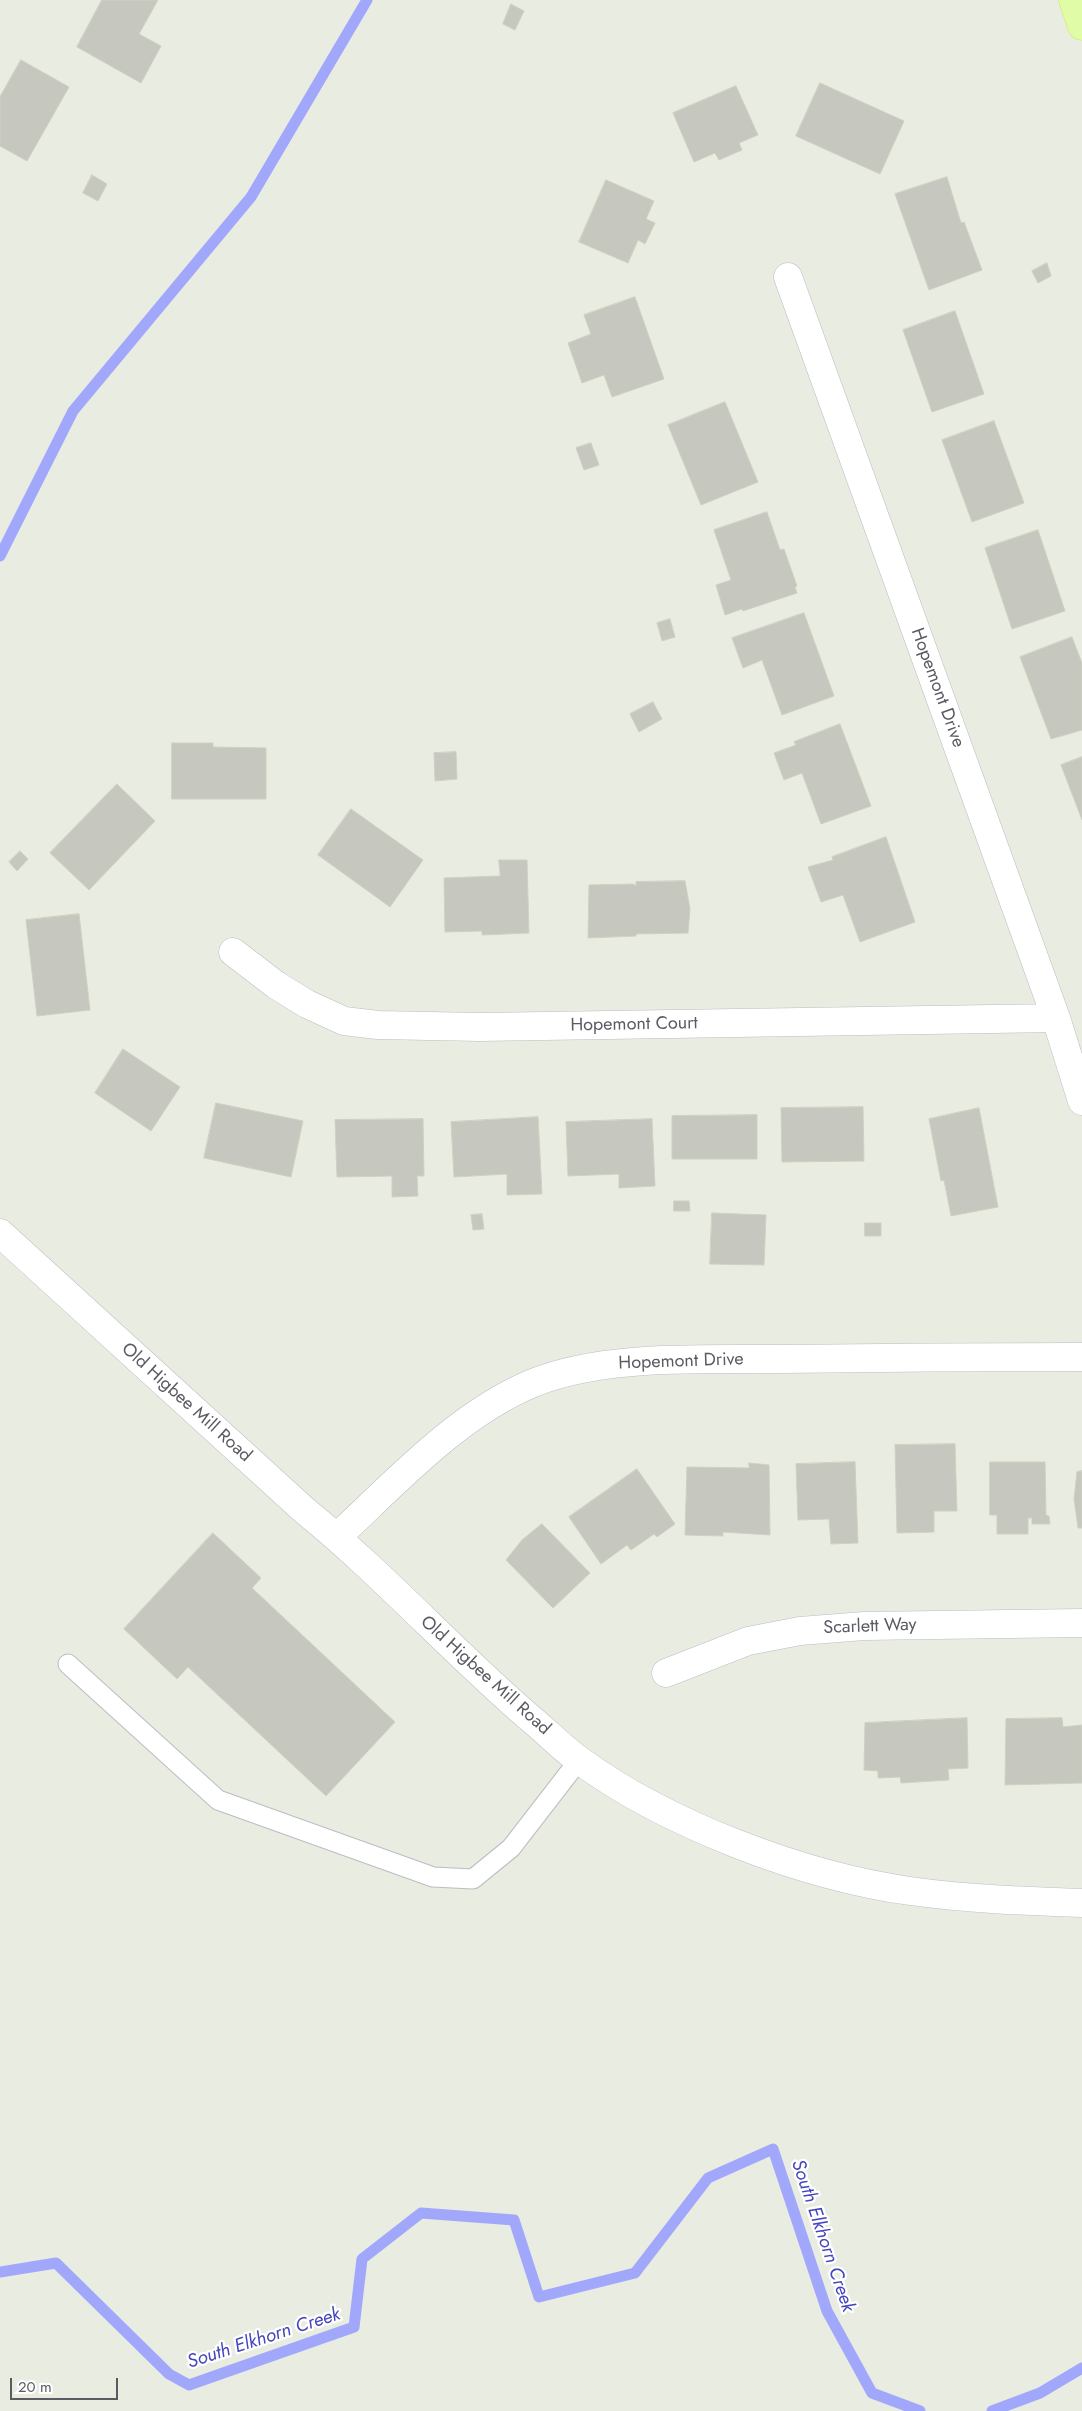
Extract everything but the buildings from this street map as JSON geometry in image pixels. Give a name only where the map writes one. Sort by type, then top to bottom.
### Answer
[{"type":"main road","points":[[1073,0],[1082,26]]},
{"type":"street","name":"Hopemont Drive","points":[[788,277],[1056,1018],[1082,1101]]},
{"type":"street","name":"Hopemont Court","points":[[233,952],[276,985],[307,1004],[344,1021],[378,1025],[480,1027],[1056,1018]]},
{"type":"street","name":"Old Higbee Mill Road","points":[[0,1233],[304,1510],[337,1537],[504,1696],[579,1760],[621,1787],[671,1816],[763,1853],[833,1875],[908,1891],[996,1900],[1082,1903]]},
{"type":"street","name":"Hopemont Drive","points":[[337,1537],[454,1432],[492,1406],[532,1384],[572,1370],[632,1362],[1082,1357]]},
{"type":"street","name":"Scarlett Way","points":[[666,1674],[748,1641],[800,1631],[864,1626],[1082,1623]]},
{"type":"lane","points":[[68,1664],[218,1800],[433,1877],[473,1880],[511,1848],[579,1760]]},
{"type":"waterway","points":[[0,556],[73,411],[251,197],[367,0]]},
{"type":"waterway","name":"South Elkhorn Creek","points":[[0,2272],[56,2263],[169,2374],[189,2385],[354,2327],[362,2259],[421,2213],[514,2220],[539,2297],[635,2273],[708,2178],[773,2149],[827,2311],[872,2393],[920,2411]]},
{"type":"waterway","name":"South Elkhorn Creek","points":[[992,2411],[1040,2393],[1082,2368]]}]
